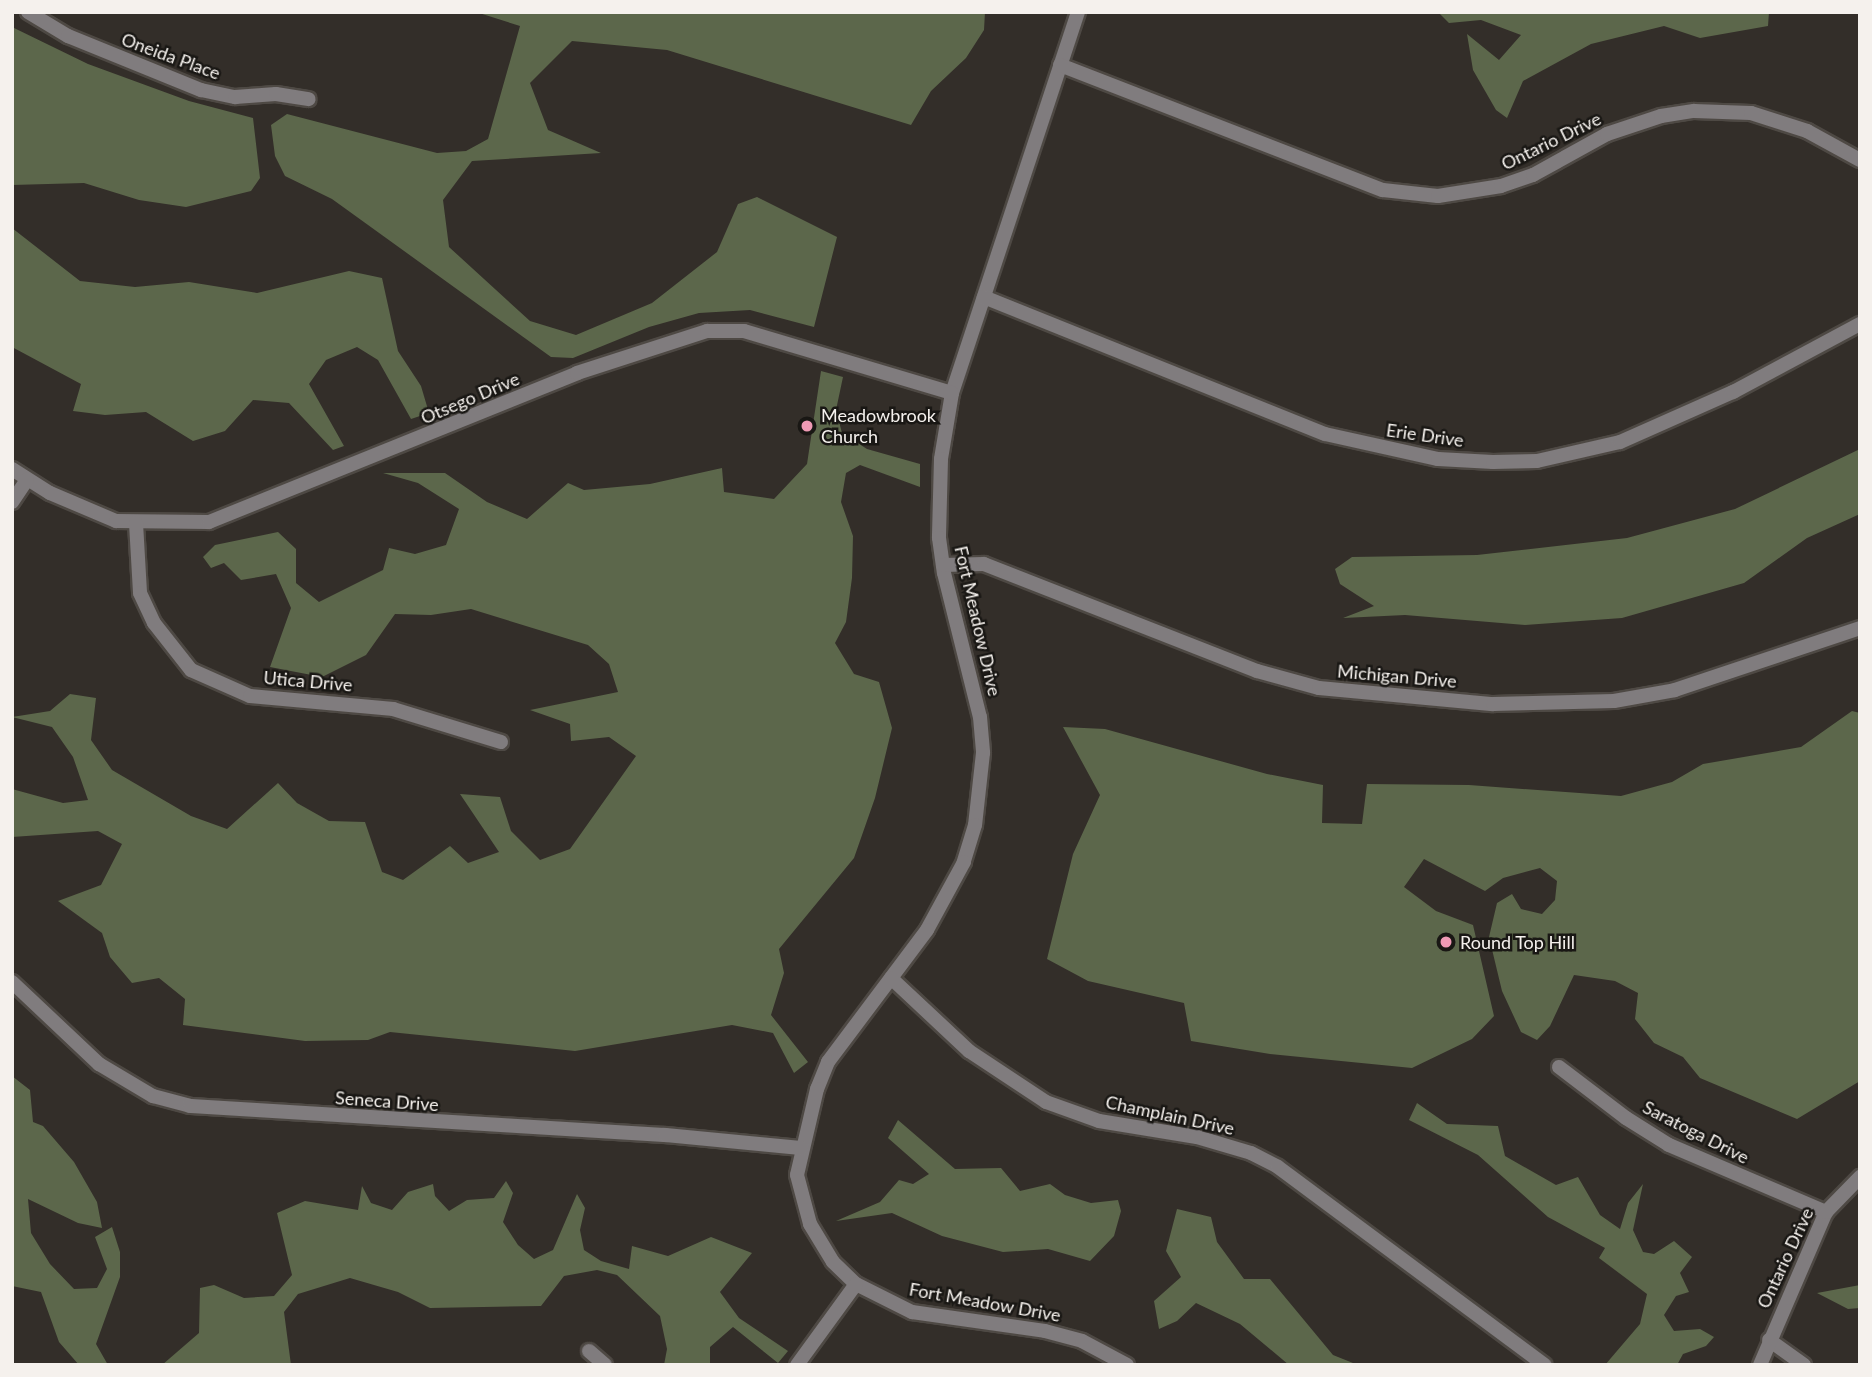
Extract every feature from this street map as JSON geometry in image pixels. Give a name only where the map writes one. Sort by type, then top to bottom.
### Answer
[{"type":"street","name":"Oneida Place","points":[[28,12],[78,41],[201,90],[235,97],[276,94],[309,99]]},
{"type":"street","name":"Fort Meadow Drive","points":[[1078,12],[952,393],[938,497],[943,565],[976,686],[983,753],[980,790],[964,862],[927,930],[828,1062],[801,1148],[797,1175],[810,1224],[834,1262],[856,1284],[912,1311],[1012,1323],[1082,1341],[1127,1365]]},
{"type":"street","name":"Ontario Drive","points":[[1060,65],[1384,190],[1438,195],[1501,186],[1533,175],[1607,134],[1661,116],[1694,111],[1751,113],[1807,131],[1859,158]]},
{"type":"street","name":"Erie Drive","points":[[984,298],[1325,435],[1415,456],[1493,462],[1537,461],[1620,442],[1733,391],[1860,324]]},
{"type":"street","name":"Otsego Drive","points":[[12,469],[27,480],[86,511],[136,523],[209,522],[239,513],[577,373],[708,331],[744,331],[952,393]]},
{"type":"street","points":[[12,502],[27,480]]},
{"type":"street","name":"Utica Drive","points":[[136,523],[140,593],[154,623],[191,670],[250,696],[393,709],[501,742]]},
{"type":"street","name":"Michigan Drive","points":[[943,565],[984,564],[1257,671],[1320,688],[1493,704],[1614,701],[1675,690],[1860,628]]},
{"type":"street","name":"Champlain Drive","points":[[891,978],[970,1051],[1045,1102],[1099,1121],[1197,1137],[1251,1153],[1278,1167],[1545,1365]]},
{"type":"street","name":"Seneca Drive","points":[[12,982],[99,1064],[153,1096],[190,1106],[665,1135],[801,1148]]},
{"type":"street","name":"Saratoga Drive","points":[[1559,1066],[1626,1118],[1669,1144],[1826,1212]]},
{"type":"street","name":"Ontario Drive","points":[[1760,1365],[1826,1212],[1860,1177]]},
{"type":"street","points":[[797,1365],[856,1284]]},
{"type":"street","points":[[1769,1340],[1804,1365]]},
{"type":"street","points":[[589,1351],[605,1365]]},
{"type":"green space","points":[[476,12],[985,12],[984,30],[966,58],[931,91],[911,125],[667,50],[572,41],[530,83],[548,130],[601,153],[472,161],[443,200],[449,247],[530,321],[576,335],[652,303],[717,252],[738,204],[757,197],[837,237],[814,327],[750,310],[699,313],[649,327],[573,358],[551,357],[332,199],[285,176],[275,156],[271,125],[287,114],[437,153],[466,151],[488,139],[520,26]]},
{"type":"green space","points":[[1438,12],[1769,12],[1768,26],[1700,38],[1664,26],[1591,44],[1523,81],[1507,118],[1496,110],[1473,70],[1467,34],[1499,60],[1521,35],[1481,20],[1449,23]]},
{"type":"green space","points":[[12,27],[88,64],[189,101],[253,118],[260,178],[251,191],[186,207],[139,200],[84,183],[12,185]]},
{"type":"green space","points":[[12,228],[80,281],[135,287],[189,282],[257,293],[349,271],[382,278],[398,351],[421,386],[429,413],[411,419],[378,360],[357,347],[326,360],[309,384],[344,446],[333,450],[289,403],[253,400],[225,431],[193,441],[146,412],[105,415],[73,411],[81,384],[12,347]]},
{"type":"green space","points":[[821,371],[843,377],[836,410],[842,433],[867,449],[920,464],[920,487],[860,465],[846,473],[841,502],[853,536],[852,578],[846,622],[835,643],[854,674],[879,682],[892,728],[875,798],[854,858],[779,949],[784,973],[771,1015],[808,1062],[794,1073],[773,1033],[732,1025],[575,1051],[390,1032],[368,1040],[305,1041],[183,1025],[185,999],[159,978],[132,983],[110,957],[102,933],[58,901],[101,885],[122,844],[98,831],[12,837],[12,789],[63,803],[88,800],[73,757],[52,727],[12,717],[50,711],[70,694],[96,698],[91,740],[112,770],[191,816],[227,829],[278,783],[297,803],[329,821],[365,822],[382,872],[403,880],[450,846],[468,863],[499,852],[460,794],[500,797],[511,831],[540,860],[570,849],[636,756],[609,737],[571,741],[570,724],[530,710],[618,692],[609,664],[588,645],[471,609],[431,615],[395,614],[366,655],[322,677],[270,667],[291,608],[276,574],[241,580],[224,563],[211,568],[203,557],[215,545],[278,532],[296,549],[296,583],[319,602],[383,570],[389,548],[415,554],[446,545],[459,509],[418,483],[383,473],[445,473],[487,502],[527,519],[568,483],[584,490],[650,484],[722,468],[724,492],[774,499],[807,464]]},
{"type":"green space","points":[[1860,449],[1860,514],[1807,538],[1744,583],[1622,618],[1525,625],[1405,615],[1343,618],[1374,606],[1340,584],[1335,569],[1352,557],[1477,555],[1627,538],[1735,509]]},
{"type":"green space","points":[[1852,711],[1860,713],[1860,1081],[1797,1119],[1700,1078],[1683,1057],[1654,1043],[1635,1019],[1638,993],[1615,981],[1574,975],[1550,1026],[1537,1040],[1521,1032],[1502,991],[1489,937],[1497,903],[1512,894],[1521,909],[1542,914],[1555,900],[1557,881],[1540,868],[1503,878],[1485,891],[1424,859],[1404,887],[1436,911],[1473,925],[1494,1016],[1472,1039],[1412,1068],[1270,1054],[1191,1041],[1184,1003],[1088,981],[1047,959],[1073,854],[1100,795],[1063,727],[1105,729],[1267,774],[1323,785],[1322,823],[1362,824],[1367,784],[1469,785],[1621,796],[1672,782],[1703,764],[1801,747]]},
{"type":"green space","points":[[12,1076],[30,1090],[33,1122],[43,1126],[74,1162],[97,1202],[102,1228],[78,1223],[28,1199],[31,1233],[50,1264],[74,1289],[97,1288],[107,1269],[95,1237],[112,1227],[120,1252],[120,1277],[96,1344],[108,1365],[79,1365],[59,1342],[41,1292],[12,1286]]},
{"type":"green space","points":[[1417,1103],[1447,1124],[1498,1126],[1505,1156],[1556,1185],[1578,1177],[1600,1215],[1620,1229],[1628,1203],[1643,1184],[1633,1230],[1643,1252],[1654,1254],[1674,1241],[1692,1257],[1680,1273],[1689,1292],[1676,1296],[1664,1315],[1674,1331],[1700,1329],[1714,1337],[1706,1346],[1683,1354],[1677,1365],[1605,1365],[1640,1324],[1647,1294],[1599,1258],[1605,1248],[1548,1217],[1478,1155],[1409,1120]]},
{"type":"green space","points":[[898,1120],[955,1169],[1001,1168],[1020,1191],[1050,1184],[1065,1195],[1091,1203],[1118,1200],[1121,1211],[1114,1236],[1090,1261],[1048,1249],[1003,1252],[942,1236],[892,1213],[836,1221],[880,1202],[899,1180],[913,1184],[929,1174],[888,1138]]},
{"type":"green space","points":[[506,1181],[513,1193],[503,1222],[518,1245],[534,1259],[553,1250],[577,1194],[585,1208],[580,1230],[584,1250],[601,1261],[629,1269],[632,1246],[668,1256],[711,1237],[752,1253],[720,1292],[739,1318],[788,1351],[778,1363],[733,1327],[710,1347],[710,1365],[664,1365],[667,1349],[660,1316],[617,1275],[597,1270],[564,1276],[541,1306],[430,1308],[398,1292],[350,1278],[298,1294],[284,1312],[291,1365],[162,1365],[199,1333],[200,1288],[214,1285],[244,1298],[274,1296],[292,1275],[277,1213],[305,1201],[358,1210],[362,1186],[371,1203],[392,1210],[408,1192],[433,1184],[435,1196],[449,1211],[467,1200],[494,1198]]},
{"type":"green space","points":[[1177,1209],[1211,1217],[1217,1242],[1244,1279],[1270,1279],[1333,1355],[1358,1365],[1289,1365],[1240,1324],[1196,1303],[1177,1321],[1159,1329],[1154,1301],[1181,1277],[1166,1251]]},
{"type":"green space","points":[[1860,1285],[1860,1308],[1848,1309],[1817,1293]]},
{"type":"place","name":"Meadowbrook Church","points":[[807,426]]},
{"type":"place","name":"Round Top Hill","points":[[1446,942]]}]
